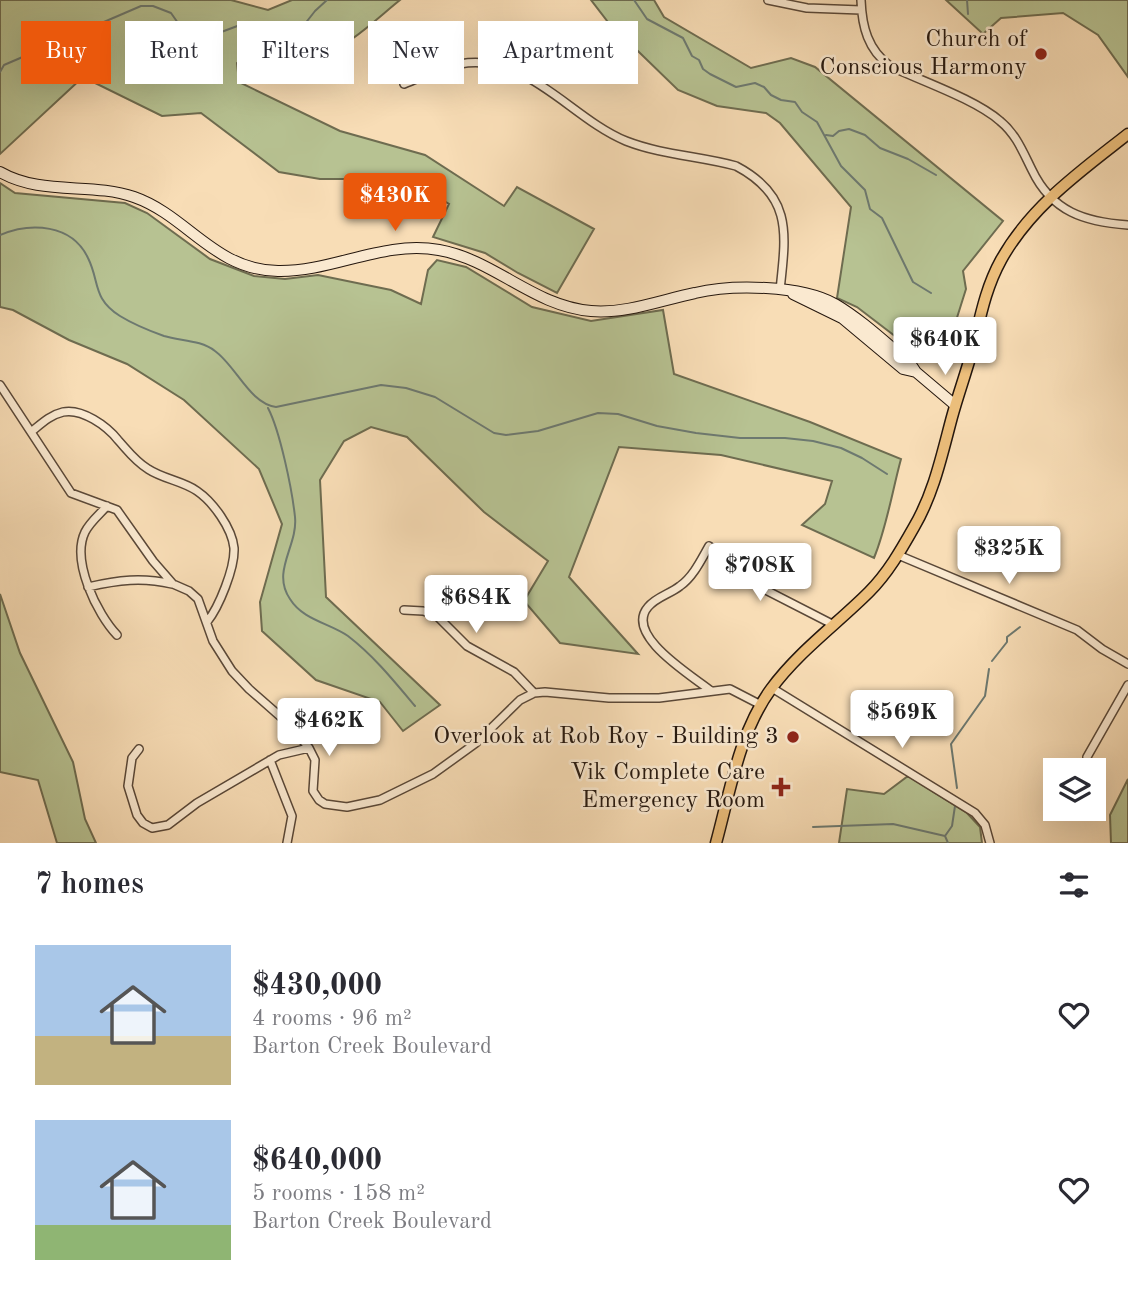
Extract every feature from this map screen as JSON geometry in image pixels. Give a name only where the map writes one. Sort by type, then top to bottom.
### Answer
[{"type":"main road","points":[[716,843],[745,738],[761,705],[772,688],[871,590],[898,555],[918,520],[933,486],[984,298],[1001,260],[1024,227],[1051,196],[1128,134]]},
{"type":"street","points":[[768,0],[807,8],[861,10]]},
{"type":"street","points":[[861,0],[867,38],[876,54],[890,66],[982,108],[1001,121],[1015,137],[1034,175],[1051,196],[1077,216],[1094,222],[1128,225]]},
{"type":"street","points":[[464,64],[480,62],[505,66],[536,82],[590,121],[625,140],[658,152],[736,166],[747,171],[766,186],[783,218],[784,291]]},
{"type":"street","points":[[0,172],[32,185],[112,192],[134,197],[164,213],[228,260],[264,270],[303,270],[391,249],[417,248],[462,257],[542,299],[588,311],[629,308],[720,288],[815,295],[910,363],[915,372],[955,405]]},
{"type":"street","points":[[0,384],[71,493],[117,510],[173,584]]},
{"type":"street","points":[[31,432],[47,419],[65,412],[80,414],[93,419],[109,431],[129,456],[149,470],[194,488],[206,498],[221,518],[234,547],[233,560],[219,602],[207,622]]},
{"type":"street","points":[[107,506],[89,526],[82,542],[88,587],[99,612],[117,635]]},
{"type":"street","points":[[710,691],[659,649],[644,631],[641,621],[646,608],[683,585],[709,546],[741,576],[834,625]]},
{"type":"street","points":[[898,555],[1077,630],[1128,664]]},
{"type":"street","points":[[88,587],[119,580],[139,579],[173,584],[198,599],[213,641],[232,671],[290,724],[309,748],[315,760],[313,791],[319,800],[334,807],[380,800],[452,762],[520,700],[534,693],[659,698],[730,689],[761,705]]},
{"type":"street","points":[[404,610],[436,615],[467,646],[514,673],[534,693]]},
{"type":"street","points":[[1087,757],[1128,685]]},
{"type":"street","points":[[772,688],[975,813],[985,825],[990,843]]},
{"type":"street","points":[[139,749],[132,758],[128,786],[137,815],[143,824],[152,828],[168,825],[185,810],[271,760],[287,752],[309,748]]},
{"type":"street","points":[[271,760],[292,816],[287,843]]},
{"type":"green space","points":[[0,0],[231,0],[268,10],[292,0],[400,0],[375,21],[368,21],[368,26],[354,38],[354,21],[237,21],[237,84],[243,84],[340,131],[425,155],[504,206],[517,187],[594,229],[557,293],[485,253],[433,237],[449,204],[406,179],[320,179],[279,172],[201,113],[162,116],[97,84],[111,84],[111,21],[21,21],[21,84],[75,84],[0,154]]},
{"type":"green space","points":[[591,0],[654,0],[664,17],[751,68],[791,58],[815,67],[1003,221],[963,271],[966,289],[943,362],[925,359],[857,307],[837,298],[851,207],[780,123],[766,113],[717,106],[678,90],[638,51],[638,21],[607,21]]},
{"type":"green space","points":[[946,0],[1128,0],[1128,77],[1098,35],[1063,13],[1001,18],[983,34]]},
{"type":"green space","points":[[0,183],[15,193],[125,203],[147,213],[210,259],[254,276],[285,279],[318,275],[391,290],[421,304],[428,270],[437,260],[466,267],[532,307],[591,321],[663,310],[674,374],[810,422],[901,459],[874,558],[802,525],[825,504],[832,481],[721,455],[619,447],[569,577],[638,654],[560,643],[524,601],[548,561],[484,512],[407,437],[371,427],[344,441],[320,480],[326,597],[440,705],[403,731],[380,702],[316,680],[262,631],[260,602],[282,524],[259,469],[184,400],[127,364],[69,340],[13,310],[0,307]]},
{"type":"green space","points":[[0,594],[20,653],[73,762],[85,819],[96,843],[57,843],[38,780],[0,772]]},
{"type":"green space","points":[[908,776],[967,813],[980,827],[982,843],[839,843],[847,789],[884,794]]},
{"type":"green space","points":[[1128,779],[1128,843],[1111,843],[1110,815]]},
{"type":"waterway","points":[[0,72],[4,65],[141,6],[153,6],[171,13],[178,23],[199,34],[216,34],[240,25],[259,22],[285,37],[297,34],[327,0]]},
{"type":"waterway","points":[[634,0],[647,19],[683,38],[692,56],[699,60],[703,69],[710,74],[736,87],[755,83],[764,87],[771,95],[781,100],[795,102],[802,112],[817,122],[841,166],[865,190],[870,209],[882,218],[913,282],[931,293]]},
{"type":"waterway","points":[[967,0],[968,14]]},
{"type":"waterway","points":[[826,135],[833,136],[839,131],[849,129],[865,135],[880,148],[908,159],[936,175]]},
{"type":"waterway","points":[[0,235],[25,228],[37,228],[61,232],[72,238],[88,258],[101,296],[111,309],[153,332],[209,347],[223,358],[258,399],[276,407],[381,385],[406,388],[435,397],[494,433],[506,435],[538,431],[598,413],[618,414],[657,426],[696,433],[813,441],[841,448],[887,474]]},
{"type":"waterway","points":[[268,408],[285,461],[295,517],[293,538],[284,568],[285,589],[302,612],[348,636],[357,644],[415,706]]},
{"type":"waterway","points":[[992,661],[1007,642],[1007,637],[1020,627]]},
{"type":"waterway","points":[[957,788],[951,744],[985,696],[989,669]]},
{"type":"waterway","points":[[948,843],[945,836],[952,826],[955,806]]},
{"type":"waterway","points":[[813,827],[893,824],[945,836]]},
{"type":"place","name":"Church of Conscious Harmony","points":[[1041,54]]},
{"type":"place","name":"Overlook at Rob Roy - Building 3","points":[[793,737]]},
{"type":"place","name":"Vik Complete Care Emergency Room","points":[[781,787]]}]
